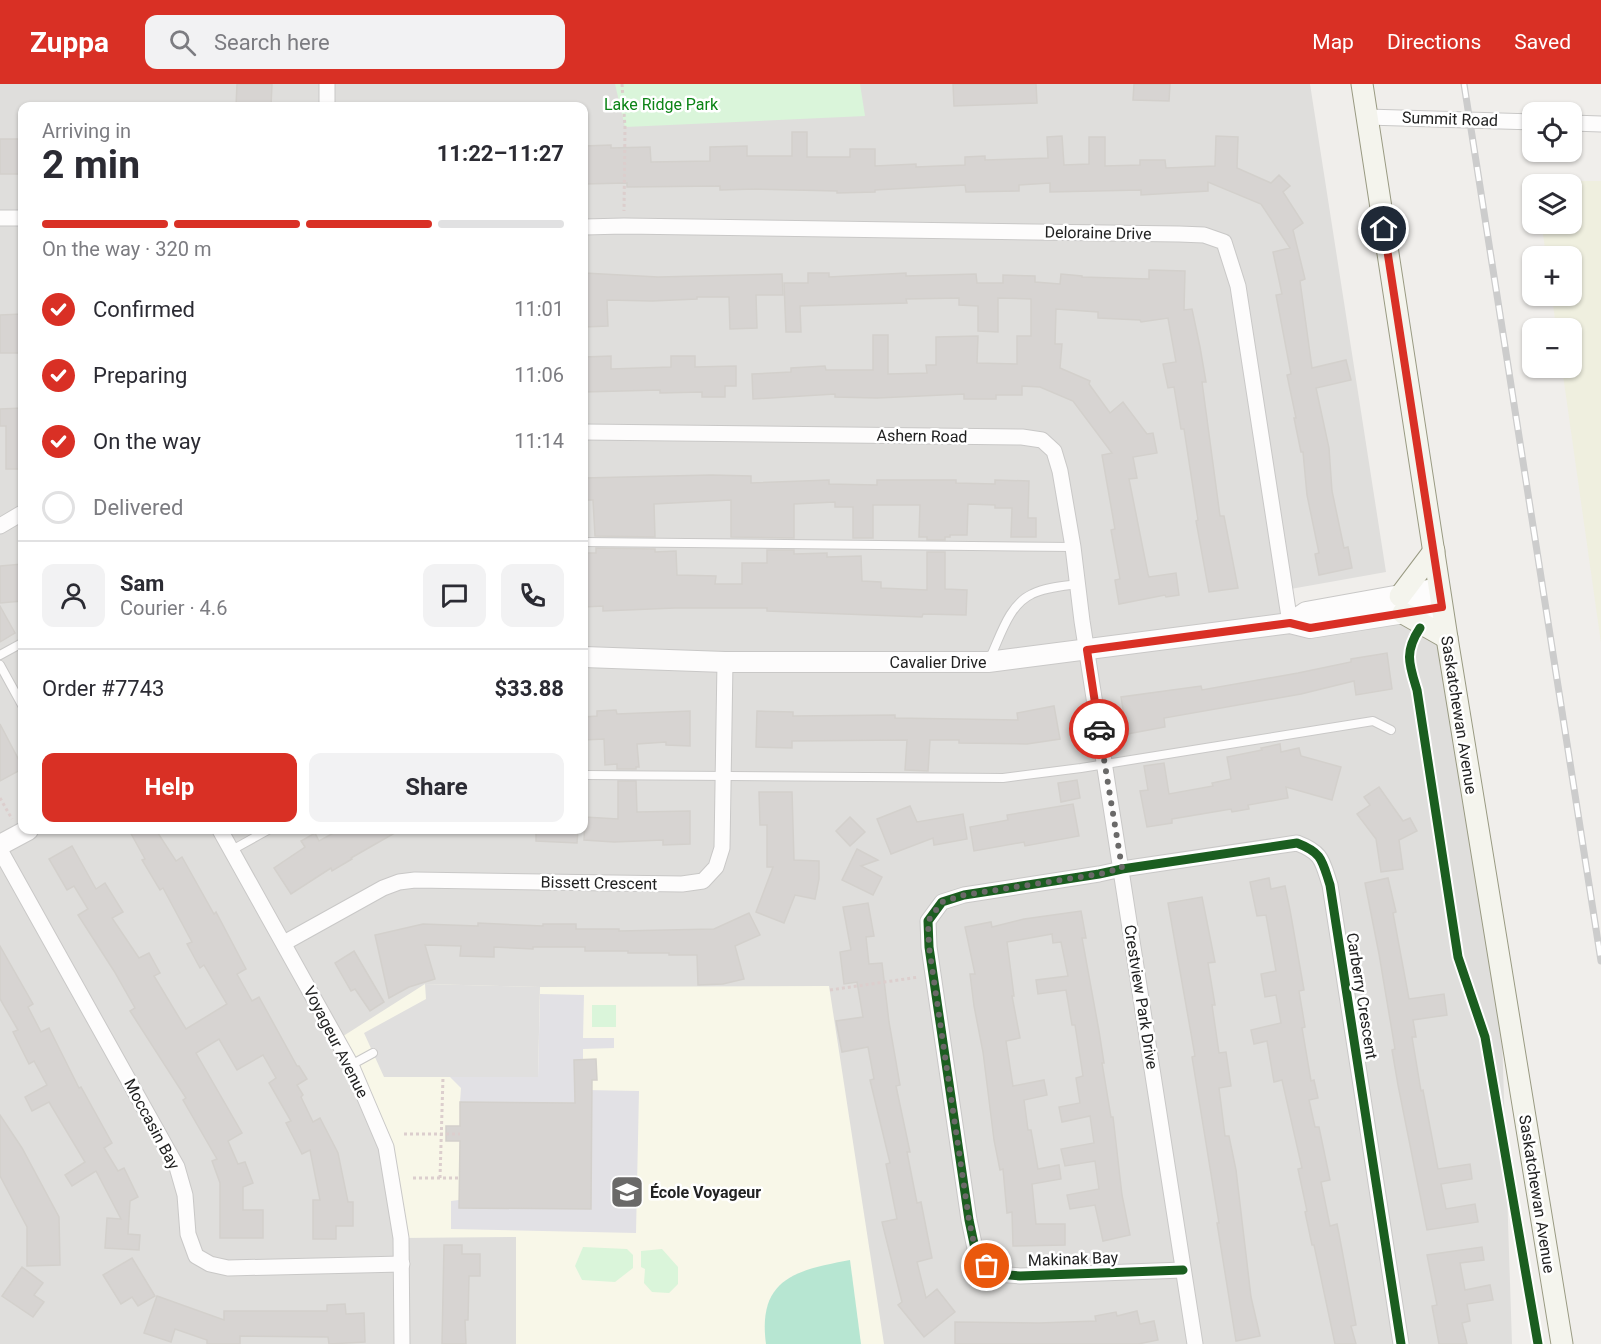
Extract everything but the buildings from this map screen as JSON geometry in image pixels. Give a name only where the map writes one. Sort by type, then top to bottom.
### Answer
[{"type":"main road","name":"Saskatchewan Avenue","points":[[1362,84],[1446,638],[1562,1344]]},
{"type":"main road","points":[[1434,551],[1402,604],[1446,638]]},
{"type":"street","points":[[327,84],[327,102]]},
{"type":"street","name":"Summit Road","points":[[1367,117],[1522,122]]},
{"type":"street","points":[[1582,123],[1601,124]]},
{"type":"street","points":[[0,218],[18,218]]},
{"type":"street","name":"Deloraine Drive","points":[[588,227],[1179,234],[1204,235],[1224,242],[1238,286],[1290,623]]},
{"type":"street","name":"Ashern Road","points":[[588,432],[1022,437],[1042,440],[1054,451],[1060,471],[1087,650]]},
{"type":"street","points":[[0,526],[18,515]]},
{"type":"street","name":"Cavalier Drive","points":[[588,657],[725,662],[988,662],[1290,623],[1310,628],[1402,604],[1440,597]]},
{"type":"street","name":"Crestview Park Drive","points":[[1087,650],[1195,1344]]},
{"type":"street","name":"Bissett Crescent","points":[[284,944],[383,888],[399,882],[415,880],[682,884],[703,881],[716,867],[722,848],[725,662]]},
{"type":"street","points":[[0,845],[20,834]]},
{"type":"street","name":"Voyageur Avenue","points":[[222,834],[351,1065],[386,1147],[401,1238],[402,1344]]},
{"type":"street","name":"Carberry Crescent","points":[[1122,868],[1297,843],[1313,849],[1322,860],[1330,885],[1401,1344]]},
{"type":"street","name":"Moccasin Bay","points":[[0,850],[177,1167],[185,1196],[188,1234],[196,1256],[210,1264],[228,1268],[402,1264]]},
{"type":"street","name":"Makinak Bay","points":[[1122,868],[1100,874],[964,895],[942,902],[928,921],[933,975],[969,1220],[977,1258],[997,1274],[1020,1276],[1183,1270]]},
{"type":"lane","points":[[588,542],[1073,547]]},
{"type":"lane","points":[[988,662],[1016,607],[1031,594],[1050,588],[1078,584]]},
{"type":"lane","points":[[0,656],[18,645]]},
{"type":"lane","points":[[0,665],[18,698]]},
{"type":"lane","points":[[588,775],[1003,778],[1374,721],[1391,730]]},
{"type":"lane","points":[[232,850],[261,834]]},
{"type":"lane","points":[[351,1065],[373,1053]]},
{"type":"path","points":[[622,84],[625,127],[624,226]]},
{"type":"path","points":[[0,798],[18,824]]},
{"type":"path","points":[[830,990],[933,975]]},
{"type":"path","points":[[440,1178],[443,1077]]},
{"type":"path","points":[[404,1134],[460,1134]]},
{"type":"path","points":[[413,1178],[460,1178]]},
{"type":"shaded area","points":[[0,84],[1310,84],[1386,572],[1285,590],[1290,623],[1404,613],[1446,639],[1500,975],[1512,1344],[0,1344]]},
{"type":"shaded area","name":"École Voyageur","points":[[425,984],[540,987],[829,986],[884,1344],[516,1344],[516,1237],[401,1238],[386,1147],[337,1040]]},
{"type":"shaded area","points":[[425,984],[540,987],[538,1077],[384,1077],[364,1033],[426,999]]},
{"type":"shaded area","points":[[540,994],[584,995],[583,1038],[614,1038],[614,1048],[583,1049],[583,1060],[574,1060],[585,1090],[639,1091],[636,1233],[451,1229],[451,1201],[459,1200],[460,1208],[590,1209],[591,1103],[460,1102],[461,1088],[450,1077],[538,1077]]},
{"type":"green space","name":"Lake Ridge Park","points":[[615,84],[860,84],[865,116],[625,127]]},
{"type":"green space","points":[[1582,181],[1601,181],[1601,643],[1563,378],[1582,378],[1582,318],[1555,318],[1553,306],[1582,306],[1582,246],[1545,246],[1543,234],[1582,234]]},
{"type":"green space","points":[[592,1005],[616,1005],[616,1027],[592,1027]]},
{"type":"green space","points":[[583,1247],[627,1249],[633,1255],[633,1268],[615,1282],[582,1280],[575,1266]]},
{"type":"green space","points":[[662,1249],[678,1267],[678,1284],[669,1293],[652,1292],[644,1283],[645,1269],[641,1267],[641,1251]]},
{"type":"green space","points":[[850,1260],[861,1344],[766,1344],[765,1322],[768,1304],[775,1291],[785,1281],[813,1268]]},
{"type":"railway","points":[[1464,84],[1601,961]]},
{"type":"cycle path","points":[[1420,628],[1410,651],[1410,665],[1417,690],[1458,957],[1485,1037],[1538,1344]]},
{"type":"cycle path","points":[[1183,1270],[1020,1276],[997,1274],[977,1258],[969,1220],[929,947],[928,921],[942,902],[964,895],[1297,843],[1317,854],[1330,885],[1401,1344]]},
{"type":"way so far","points":[[987,1266],[977,1258],[969,1220],[929,947],[928,921],[942,902],[964,895],[1100,874],[1122,868],[1099,729]]},
{"type":"place","name":"École Voyageur","points":[[627,1192]]},
{"type":"route","points":[[1099,729],[1087,650],[1290,623],[1310,628],[1442,607],[1384,229]]}]
